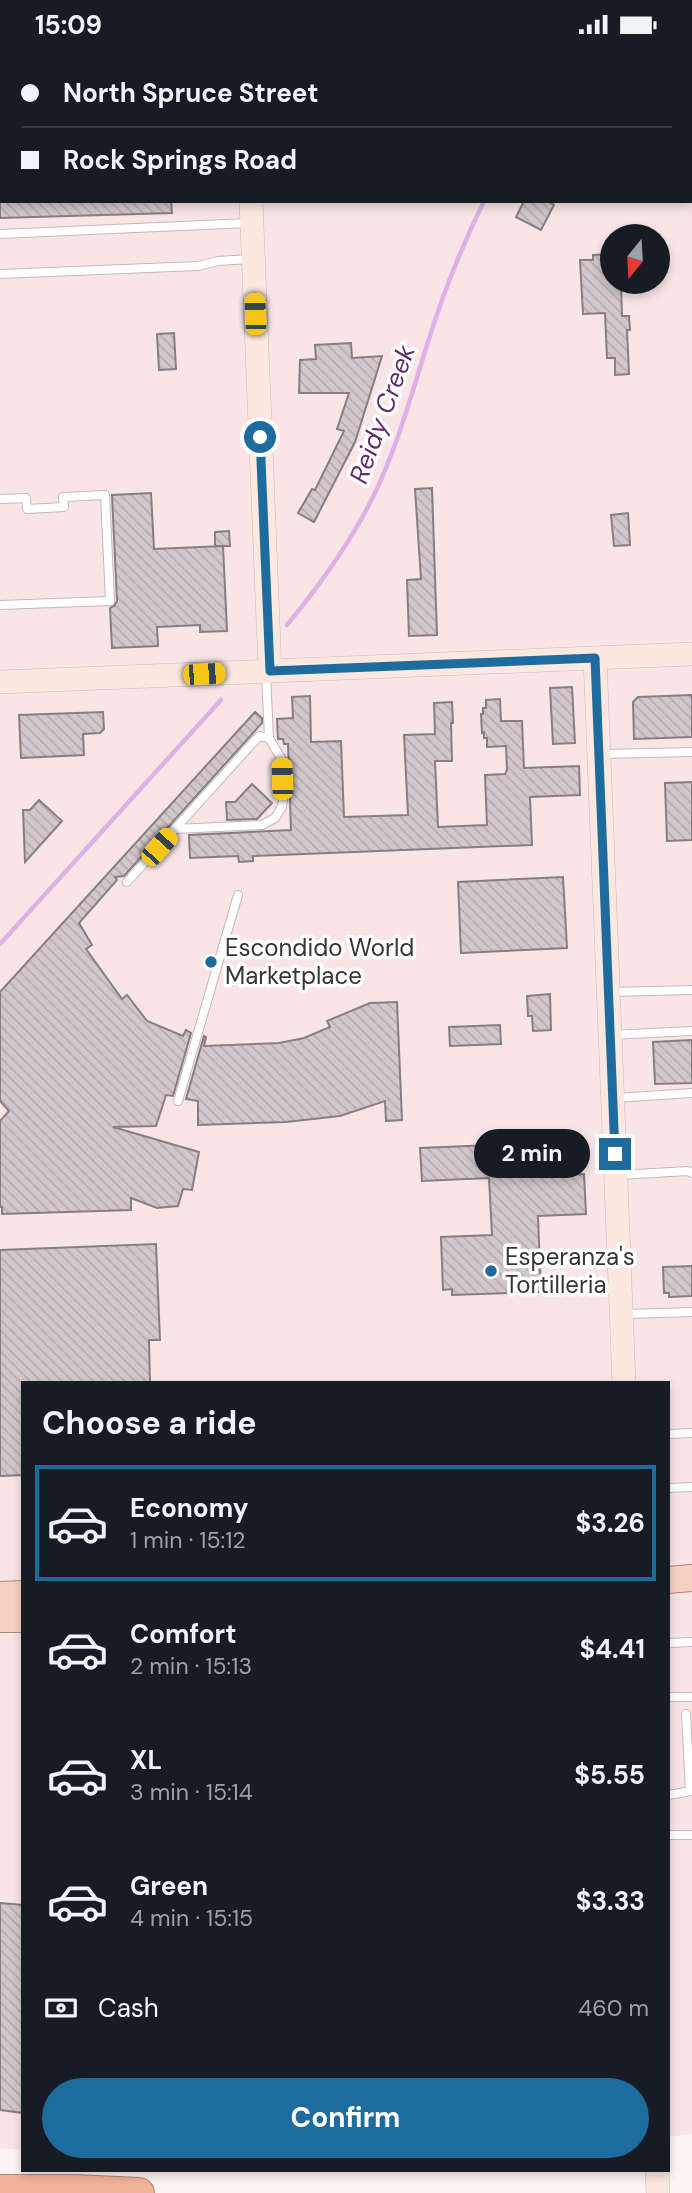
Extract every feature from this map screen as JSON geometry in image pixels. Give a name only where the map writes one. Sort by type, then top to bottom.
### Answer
[{"type":"highway","points":[[0,2190],[139,2193]]},
{"type":"main road","points":[[670,1580],[692,1579]]},
{"type":"main road","points":[[0,1595],[21,1594]]},
{"type":"main road","points":[[0,1619],[21,1619]]},
{"type":"street","points":[[251,212],[268,671]]},
{"type":"street","points":[[0,682],[692,654]]},
{"type":"street","points":[[595,658],[624,1381]]},
{"type":"lane","points":[[0,234],[251,212]]},
{"type":"lane","points":[[0,274],[198,266],[218,261],[253,259]]},
{"type":"lane","points":[[0,499],[26,498],[27,509],[64,507],[64,497],[105,495],[110,601],[0,605]]},
{"type":"lane","points":[[175,829],[262,825],[275,818],[282,807],[282,759],[269,738],[268,671]]},
{"type":"lane","points":[[127,882],[258,736],[269,738]]},
{"type":"lane","points":[[599,754],[692,752]]},
{"type":"lane","points":[[178,1101],[238,895]]},
{"type":"lane","points":[[608,992],[692,990]]},
{"type":"lane","points":[[610,1035],[692,1031]]},
{"type":"lane","points":[[613,1098],[692,1093]]},
{"type":"lane","points":[[616,1176],[688,1171],[692,1173]]},
{"type":"lane","points":[[622,1314],[692,1312]]},
{"type":"lane","points":[[670,1434],[692,1433]]},
{"type":"lane","points":[[670,1488],[692,1487]]},
{"type":"lane","points":[[670,1643],[692,1641]]},
{"type":"lane","points":[[670,1697],[692,1697]]},
{"type":"lane","points":[[670,1795],[691,1791],[686,1714]]},
{"type":"lane","points":[[670,1835],[692,1835]]},
{"type":"shaded area","points":[[0,203],[692,203],[692,2134],[670,2137],[670,1381],[21,1381],[21,2150],[0,2148]]},
{"type":"building","points":[[0,203],[171,203],[172,213],[0,218]]},
{"type":"building","points":[[523,203],[554,205],[541,230],[516,217]]},
{"type":"building","points":[[593,255],[600,255],[600,294],[621,294],[622,316],[629,316],[629,374],[615,375],[615,358],[607,358],[605,313],[583,314],[580,260],[593,260]]},
{"type":"building","points":[[174,333],[176,369],[159,370],[157,334]]},
{"type":"building","points":[[351,343],[352,358],[382,356],[355,442],[314,522],[298,513],[312,489],[315,490],[344,431],[337,429],[349,393],[299,393],[300,360],[316,359],[315,345]]},
{"type":"building","points":[[432,488],[437,635],[409,636],[407,580],[421,579],[415,489]]},
{"type":"building","points":[[151,493],[154,549],[223,546],[227,631],[200,632],[200,625],[157,627],[158,646],[112,648],[110,608],[117,601],[112,495]]},
{"type":"building","points":[[628,513],[630,545],[614,546],[611,515]]},
{"type":"building","points":[[229,531],[230,546],[215,546],[215,532]]},
{"type":"building","points":[[572,687],[575,743],[553,744],[550,688]]},
{"type":"building","points":[[692,695],[692,737],[634,739],[633,702],[638,697]]},
{"type":"building","points":[[310,696],[311,742],[341,741],[344,817],[408,815],[404,735],[435,734],[434,703],[452,702],[453,723],[452,761],[435,761],[438,827],[487,825],[485,775],[505,774],[507,770],[506,746],[487,747],[487,738],[484,738],[484,732],[482,733],[481,714],[483,708],[486,708],[486,700],[500,699],[501,721],[522,721],[524,768],[579,766],[580,795],[530,797],[532,845],[253,856],[253,861],[239,862],[238,856],[190,858],[189,835],[291,830],[288,744],[284,744],[283,739],[278,739],[277,719],[293,718],[292,697]]},
{"type":"building","points":[[103,712],[104,729],[100,733],[83,734],[84,755],[21,758],[19,715]]},
{"type":"building","points":[[255,712],[262,718],[262,723],[124,876],[115,877],[117,880],[79,923],[92,945],[86,949],[122,999],[127,995],[147,1021],[183,1036],[186,1030],[191,1033],[173,1096],[166,1095],[156,1126],[113,1127],[199,1152],[192,1190],[183,1189],[178,1206],[157,1208],[131,1198],[131,1210],[2,1214],[0,1121],[9,1111],[0,1101],[0,992]]},
{"type":"building","points":[[692,782],[692,840],[667,841],[665,783]]},
{"type":"building","points":[[252,784],[272,803],[257,819],[227,820],[226,802],[235,802]]},
{"type":"building","points":[[39,800],[62,821],[25,862],[23,810],[30,810]]},
{"type":"building","points":[[563,877],[567,948],[461,953],[458,882]]},
{"type":"building","points":[[550,994],[551,1030],[533,1031],[532,1016],[528,1016],[527,996]]},
{"type":"building","points":[[397,1002],[402,1120],[386,1121],[385,1101],[340,1116],[286,1122],[198,1125],[198,1101],[186,1099],[204,1036],[204,1046],[279,1043],[304,1038],[330,1027],[327,1021],[370,1003]]},
{"type":"building","points":[[500,1025],[501,1044],[450,1046],[449,1027]]},
{"type":"building","points":[[692,1040],[692,1083],[655,1084],[653,1042]]},
{"type":"building","points":[[537,1143],[539,1176],[584,1174],[586,1214],[538,1216],[541,1292],[452,1295],[452,1289],[443,1290],[441,1237],[492,1235],[489,1178],[422,1181],[420,1148]]},
{"type":"building","points":[[156,1244],[160,1340],[149,1340],[150,1381],[21,1381],[21,1475],[0,1476],[0,1250]]},
{"type":"building","points":[[692,1266],[692,1296],[669,1297],[669,1293],[664,1293],[663,1267]]},
{"type":"building","points":[[0,1903],[21,1905],[21,2113],[0,2110]]},
{"type":"waterway","name":"Reidy Creek","points":[[287,625],[334,563],[382,478],[446,290],[483,203]]},
{"type":"waterway","name":"Reidy Creek","points":[[0,944],[221,700]]},
{"type":"place","name":"Escondido World Marketplace","points":[[211,962]]},
{"type":"place","name":"Esperanza's Tortilleria","points":[[491,1271]]},
{"type":"route","points":[[260,437],[270,671],[595,658],[615,1154]]}]
